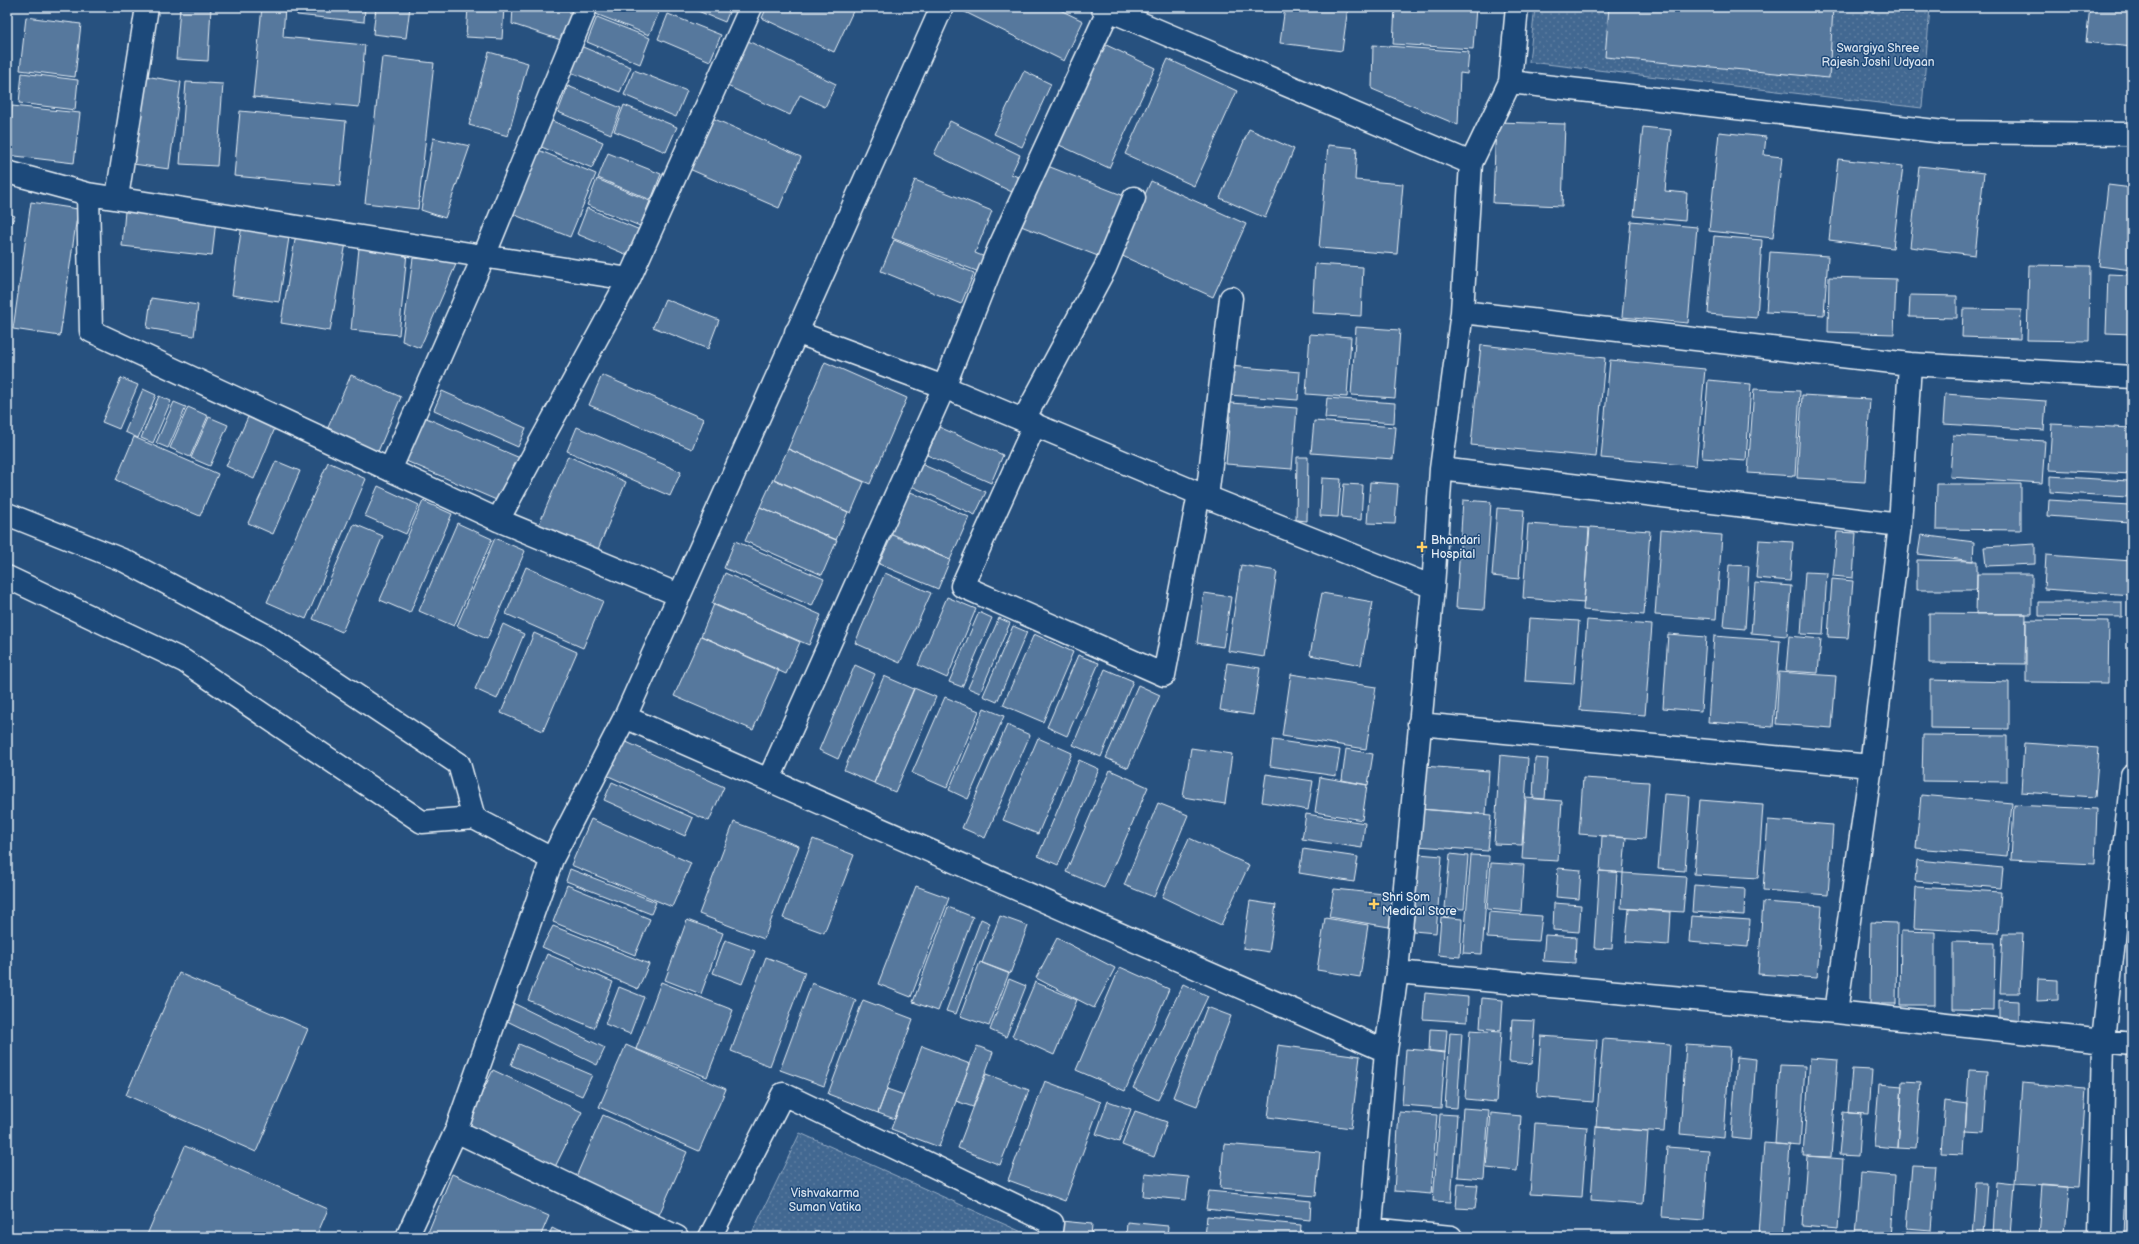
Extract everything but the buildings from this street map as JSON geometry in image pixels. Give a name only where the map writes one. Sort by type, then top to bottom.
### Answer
[{"type":"street","points":[[117,197],[147,7]]},
{"type":"street","points":[[390,470],[484,256],[586,7]]},
{"type":"street","points":[[498,520],[629,279],[751,7]]},
{"type":"street","points":[[407,1237],[456,1131],[552,859],[625,717],[942,7]]},
{"type":"street","points":[[1451,1237],[1370,1233],[1386,1051],[1397,972],[1433,587],[1441,468],[1462,312],[1471,163],[1510,82],[1517,7]]},
{"type":"street","points":[[769,779],[944,387],[998,250],[1107,8],[1471,163]]},
{"type":"street","points":[[1510,82],[1944,132],[2132,134]]},
{"type":"street","points":[[7,172],[88,194],[117,197],[629,279]]},
{"type":"street","points":[[88,194],[91,331],[498,520],[679,594]]},
{"type":"street","points":[[1134,198],[1105,268],[1030,422],[962,586],[1164,675],[1203,495],[1231,298]]},
{"type":"street","points":[[1462,312],[1910,364],[2132,377]]},
{"type":"street","points":[[796,332],[944,387],[1203,495],[1433,587]]},
{"type":"street","points":[[1836,1012],[1871,766],[1900,525],[1910,364]]},
{"type":"street","points":[[1441,468],[1900,525]]},
{"type":"street","points":[[7,514],[125,561],[267,636],[459,764],[474,818]]},
{"type":"street","points":[[7,578],[184,661],[422,822],[474,818],[552,859]]},
{"type":"street","points":[[625,717],[1386,1051]]},
{"type":"street","points":[[1419,724],[1871,766]]},
{"type":"street","points":[[2099,1237],[2103,1040],[2131,788]]},
{"type":"street","points":[[1397,972],[1836,1012],[2132,1044]]},
{"type":"street","points":[[710,1237],[783,1094],[1052,1223],[1050,1237]]},
{"type":"street","points":[[456,1131],[677,1237]]},
{"type":"green space","name":"Swargiya Shree Rajesh Joshi Udyaan","points":[[1535,7],[1930,7],[1922,108],[1529,62]]},
{"type":"green space","name":"Vishvakarma Suman Vatika","points":[[800,1133],[1033,1237],[750,1237]]},
{"type":"place","name":"Bhandari Hospital","points":[[1422,547]]},
{"type":"place","name":"Shri Som Medical Store","points":[[1374,904]]}]
